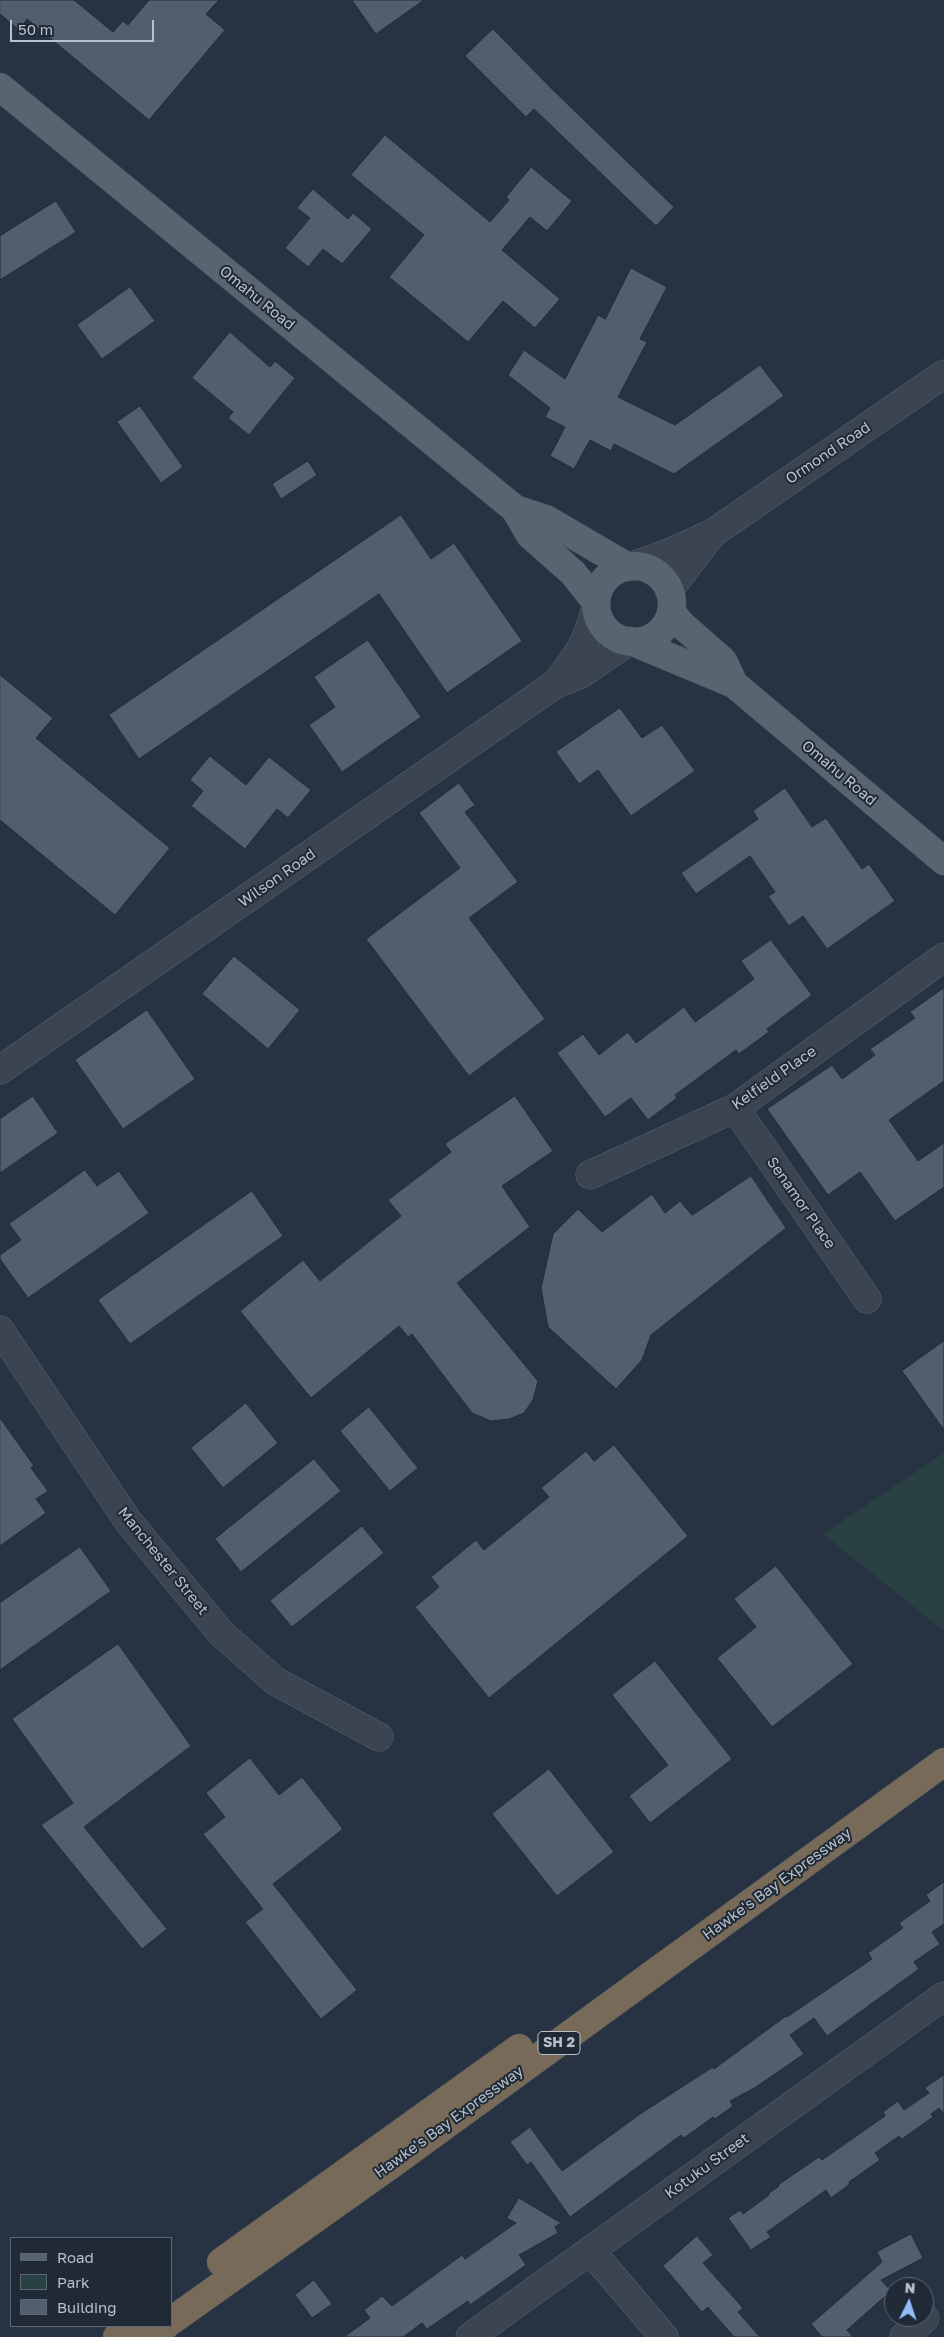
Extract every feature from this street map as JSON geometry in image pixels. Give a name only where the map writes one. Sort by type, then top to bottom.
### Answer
[{"type":"highway","name":"Hawke's Bay Expressway","points":[[172,2297],[944,1742]]},
{"type":"highway","name":"Hawke's Bay Expressway","points":[[172,2320],[392,2164],[944,1762]]},
{"type":"highway","points":[[117,2337],[132,2327]]},
{"type":"highway","points":[[149,2337],[164,2327]]},
{"type":"main road","name":"Omahu Road","points":[[0,87],[515,509],[530,535],[573,572],[596,604]]},
{"type":"main road","name":"Omahu Road","points":[[515,509],[546,519],[630,566]]},
{"type":"main road","points":[[630,566],[644,567],[655,572],[663,580],[670,601],[667,622],[652,637],[630,641],[615,636],[603,626],[596,604],[599,589],[606,579],[616,571],[630,566]]},
{"type":"main road","name":"Omahu Road","points":[[670,601],[682,625],[723,661],[734,684]]},
{"type":"main road","name":"Omahu Road","points":[[630,641],[734,684],[944,861]]},
{"type":"street","name":"Ormond Road","points":[[630,566],[669,553],[713,533],[944,374]]},
{"type":"street","name":"Ormond Road","points":[[670,601],[713,533]]},
{"type":"street","name":"Wilson Road","points":[[554,685],[577,656],[589,636],[596,604]]},
{"type":"street","name":"Wilson Road","points":[[0,1070],[554,685],[581,674],[630,641]]},
{"type":"street","name":"Kelfield Place","points":[[590,1175],[735,1108],[944,957]]},
{"type":"street","name":"Senamor Place","points":[[735,1108],[867,1299]]},
{"type":"street","name":"Manchester Street","points":[[0,1330],[128,1521],[221,1633],[275,1681],[379,1737]]},
{"type":"street","name":"Kotuku Street","points":[[470,2337],[944,1996]]},
{"type":"street","points":[[590,2250],[664,2337]]},
{"type":"street","points":[[904,2337],[915,2327]]},
{"type":"green space","points":[[944,1453],[944,1631],[823,1534]]},
{"type":"building","points":[[0,0],[74,0],[113,32],[123,21],[128,25],[149,0],[219,0],[206,14],[225,30],[149,120],[27,19],[19,30],[0,14]]},
{"type":"building","points":[[352,0],[424,0],[376,34]]},
{"type":"building","points":[[493,29],[674,207],[656,226],[534,109],[526,117],[465,56]]},
{"type":"building","points":[[385,135],[490,222],[509,200],[506,197],[531,167],[572,201],[547,231],[530,217],[502,250],[560,299],[535,328],[503,301],[468,342],[389,277],[424,235],[351,175]]},
{"type":"building","points":[[313,189],[348,219],[353,213],[372,229],[342,264],[323,249],[308,267],[285,248],[310,218],[297,208]]},
{"type":"building","points":[[56,201],[76,232],[0,280],[0,236]]},
{"type":"building","points":[[631,268],[667,287],[640,339],[647,342],[618,397],[675,425],[760,365],[784,396],[674,474],[614,444],[611,451],[590,440],[574,469],[550,456],[565,427],[545,417],[550,408],[508,375],[524,350],[565,379],[598,315],[605,319]]},
{"type":"building","points":[[130,287],[155,321],[102,359],[77,325]]},
{"type":"building","points":[[230,332],[270,367],[275,361],[295,378],[249,435],[228,418],[233,412],[192,378]]},
{"type":"building","points":[[140,406],[183,467],[161,483],[117,422]]},
{"type":"building","points":[[308,461],[317,475],[281,499],[272,484]]},
{"type":"building","points":[[401,515],[431,559],[454,543],[522,641],[447,693],[379,594],[139,759],[109,715]]},
{"type":"building","points":[[368,640],[421,717],[342,772],[309,725],[335,707],[314,677]]},
{"type":"building","points":[[0,675],[53,718],[36,738],[170,848],[115,915],[0,820]]},
{"type":"building","points":[[620,708],[642,738],[662,725],[695,771],[631,816],[598,770],[579,784],[556,752]]},
{"type":"building","points":[[210,756],[246,785],[269,757],[311,790],[288,818],[277,809],[245,849],[191,806],[203,791],[190,780]]},
{"type":"building","points":[[459,783],[475,805],[465,812],[518,882],[469,918],[545,1019],[469,1076],[366,939],[460,868],[419,813]]},
{"type":"building","points":[[785,788],[812,827],[826,818],[862,869],[869,864],[895,901],[827,949],[803,916],[789,926],[768,896],[775,892],[750,856],[696,894],[681,873],[758,819],[753,811]]},
{"type":"building","points":[[771,940],[812,995],[767,1029],[769,1032],[739,1054],[736,1050],[675,1095],[677,1098],[648,1120],[631,1098],[605,1117],[557,1053],[583,1034],[599,1055],[628,1032],[636,1043],[684,1007],[695,1022],[754,979],[741,961]]},
{"type":"building","points":[[234,956],[300,1010],[268,1049],[202,994]]},
{"type":"building","points":[[944,988],[944,1081],[889,1120],[918,1161],[944,1143],[944,1187],[895,1221],[860,1172],[828,1195],[767,1109],[832,1065],[842,1079],[875,1055],[870,1049],[915,1018],[910,1012]]},
{"type":"building","points":[[147,1010],[195,1079],[123,1129],[75,1060]]},
{"type":"building","points":[[33,1096],[58,1133],[0,1173],[0,1119]]},
{"type":"building","points":[[515,1096],[553,1151],[502,1186],[530,1227],[457,1283],[538,1381],[533,1400],[524,1413],[509,1419],[491,1421],[472,1413],[412,1334],[408,1337],[399,1326],[311,1398],[240,1311],[303,1260],[320,1281],[401,1216],[388,1200],[451,1152],[445,1144]]},
{"type":"building","points":[[85,1170],[97,1186],[119,1171],[149,1213],[28,1298],[0,1259],[0,1255],[21,1240],[9,1224]]},
{"type":"building","points":[[751,1176],[786,1228],[651,1335],[642,1360],[616,1389],[548,1327],[541,1288],[553,1234],[578,1209],[602,1232],[652,1194],[665,1213],[680,1201],[692,1215]]},
{"type":"building","points":[[252,1191],[283,1236],[130,1344],[98,1300]]},
{"type":"building","points":[[944,1341],[944,1430],[902,1371]]},
{"type":"building","points":[[246,1403],[278,1443],[223,1488],[191,1448]]},
{"type":"building","points":[[369,1407],[418,1468],[390,1491],[340,1431]]},
{"type":"building","points":[[0,1418],[34,1466],[31,1468],[48,1491],[36,1499],[46,1513],[0,1546]]},
{"type":"building","points":[[614,1445],[688,1536],[489,1698],[415,1607],[439,1587],[431,1577],[476,1540],[484,1550],[549,1497],[541,1488],[586,1451],[594,1461]]},
{"type":"building","points":[[314,1459],[341,1491],[241,1572],[215,1539]]},
{"type":"building","points":[[362,1526],[384,1553],[292,1627],[270,1601]]},
{"type":"building","points":[[80,1547],[111,1591],[0,1670],[0,1603]]},
{"type":"building","points":[[776,1566],[853,1664],[772,1727],[717,1658],[756,1627],[734,1599]]},
{"type":"building","points":[[118,1644],[191,1746],[84,1827],[167,1929],[142,1949],[41,1825],[73,1803],[12,1719]]},
{"type":"building","points":[[655,1661],[732,1759],[650,1823],[629,1796],[668,1765],[612,1695]]},
{"type":"building","points":[[250,1758],[279,1795],[302,1777],[343,1829],[273,1884],[357,1990],[321,2019],[245,1922],[263,1909],[203,1834],[225,1817],[206,1793]]},
{"type":"building","points":[[549,1769],[614,1852],[557,1896],[492,1814]]},
{"type":"building","points":[[944,1882],[944,1924],[932,1932],[940,1944],[914,1962],[919,1969],[827,2036],[814,2018],[790,2035],[804,2054],[756,2087],[730,2101],[733,2106],[715,2119],[713,2117],[684,2138],[681,2135],[570,2217],[531,2162],[527,2165],[510,2142],[530,2127],[562,2171],[640,2114],[713,2067],[714,2069],[786,2016],[872,1959],[868,1953],[903,1928],[899,1923],[930,1901],[926,1895]]},
{"type":"building","points":[[944,2075],[944,2114],[939,2108],[931,2114],[933,2117],[902,2139],[899,2136],[875,2153],[880,2160],[849,2182],[850,2184],[831,2198],[826,2190],[767,2232],[771,2237],[751,2250],[728,2218],[740,2210],[743,2214],[769,2195],[778,2185],[819,2157],[822,2160],[885,2116],[883,2112],[898,2101],[904,2110],[929,2093],[925,2088]]},
{"type":"building","points":[[519,2198],[561,2223],[555,2227],[558,2233],[519,2255],[526,2265],[470,2305],[468,2301],[427,2329],[422,2323],[403,2337],[344,2337],[370,2318],[364,2310],[382,2296],[392,2306],[462,2255],[465,2259],[516,2223],[507,2218]]},
{"type":"building","points":[[911,2234],[923,2258],[881,2280],[884,2283],[884,2297],[847,2330],[853,2337],[822,2337],[811,2324],[882,2262],[877,2252]]},
{"type":"building","points":[[697,2236],[713,2255],[703,2263],[743,2308],[738,2312],[760,2337],[734,2337],[708,2307],[702,2312],[663,2266]]},
{"type":"building","points":[[314,2280],[332,2304],[312,2318],[295,2295]]}]
